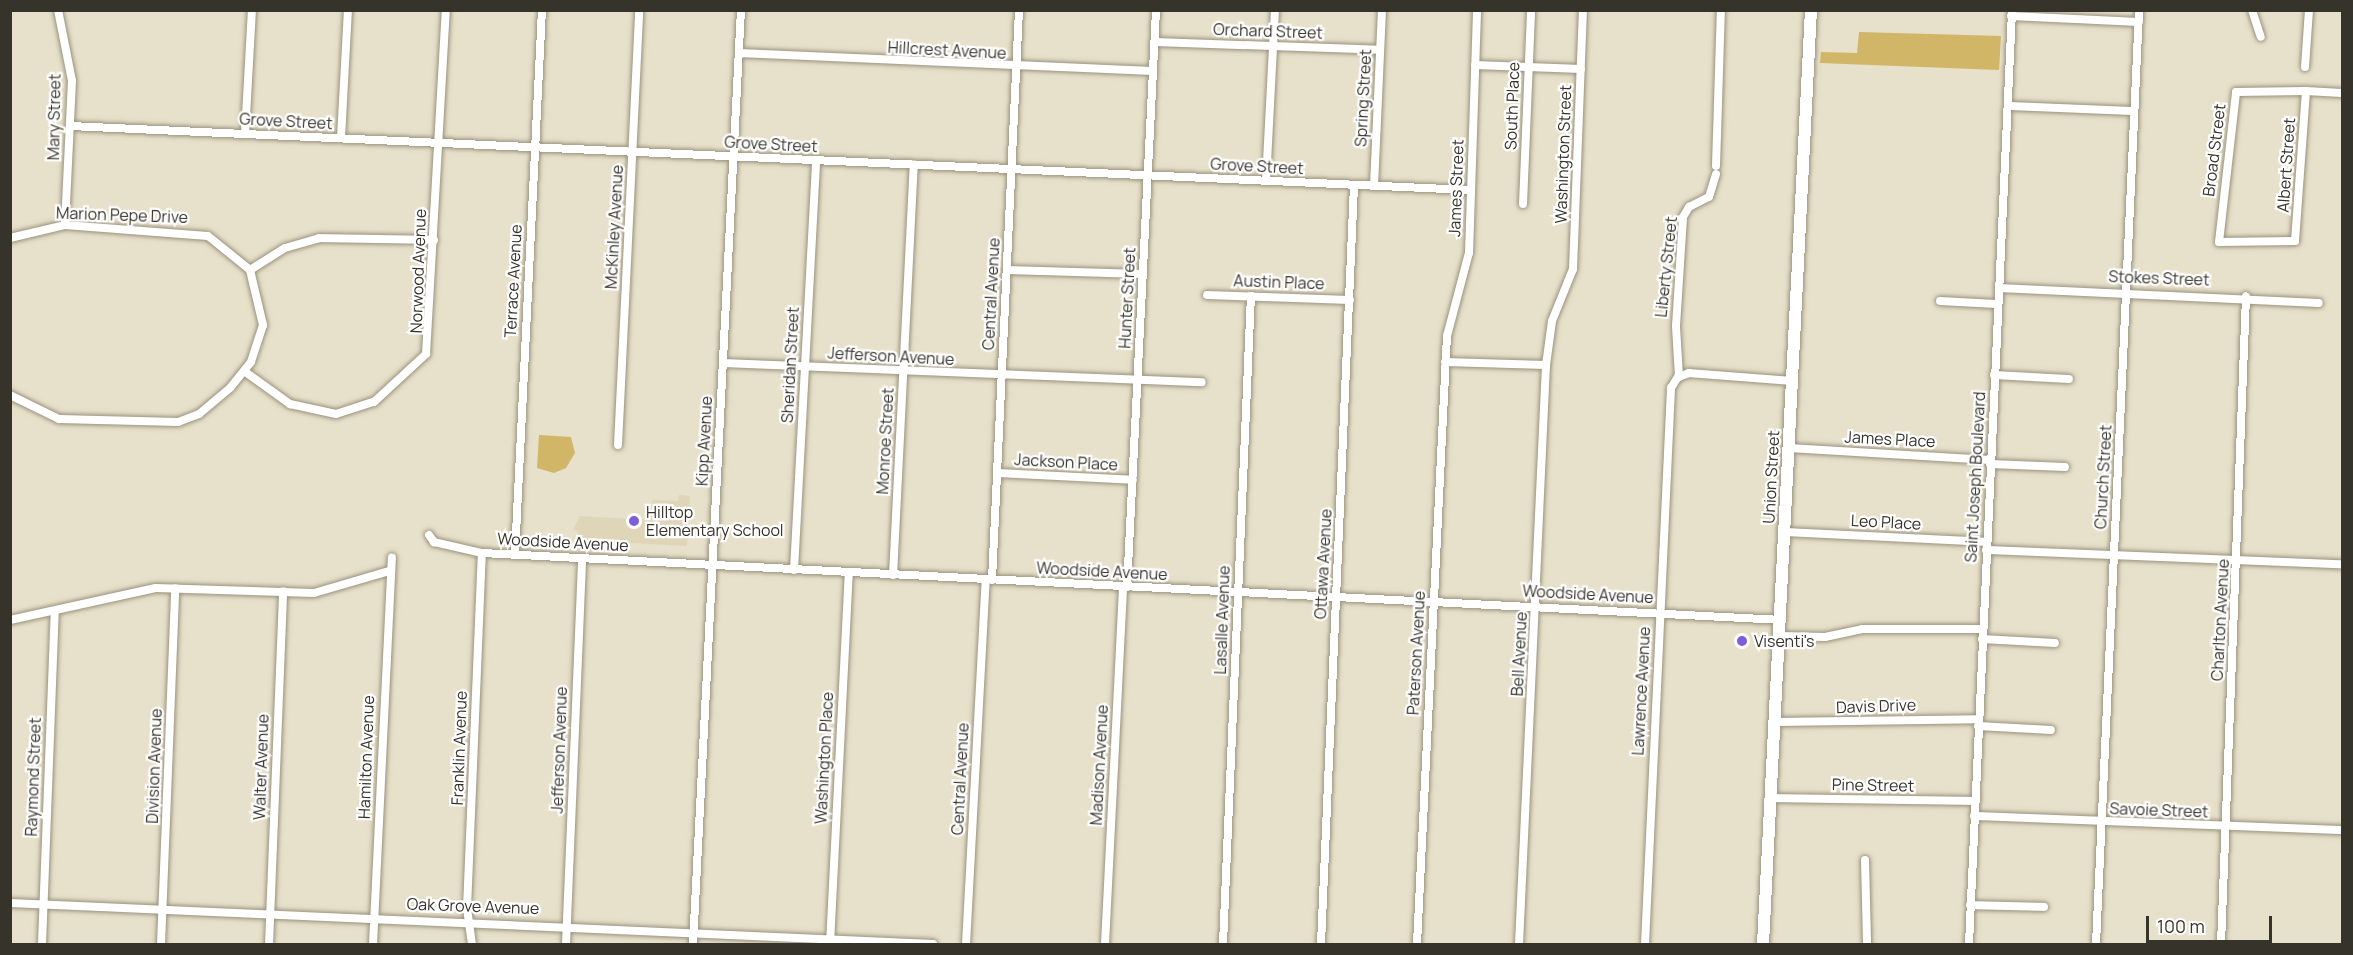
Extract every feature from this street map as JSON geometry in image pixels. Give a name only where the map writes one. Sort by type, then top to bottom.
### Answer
[{"type":"street","name":"Mary Street","points":[[58,10],[72,81],[65,225]]},
{"type":"street","points":[[245,134],[252,10]]},
{"type":"street","points":[[341,138],[348,10]]},
{"type":"street","name":"Norwood Avenue","points":[[244,371],[284,402],[310,412],[346,413],[374,402],[413,369],[429,348],[446,10]]},
{"type":"street","name":"Terrace Avenue","points":[[515,554],[542,10]]},
{"type":"street","name":"McKinley Avenue","points":[[618,446],[639,10]]},
{"type":"street","name":"Kipp Avenue","points":[[693,945],[741,10]]},
{"type":"street","name":"Central Avenue","points":[[966,945],[997,474],[1019,10]]},
{"type":"street","name":"Hunter Street","points":[[1125,587],[1133,480],[1156,10]]},
{"type":"street","points":[[1266,181],[1275,10]]},
{"type":"street","name":"Spring Street","points":[[1374,186],[1382,10]]},
{"type":"street","name":"James Street","points":[[1445,362],[1449,320],[1467,268],[1477,10]]},
{"type":"street","name":"South Place","points":[[1523,204],[1531,10]]},
{"type":"street","name":"Washington Street","points":[[1564,297],[1573,269],[1583,10]]},
{"type":"street","name":"Liberty Street","points":[[1679,377],[1676,326],[1683,217],[1689,207],[1709,197],[1716,170],[1721,10]]},
{"type":"street","name":"Union Street","points":[[1763,945],[1811,10]]},
{"type":"street","name":"Church Street","points":[[2096,945],[2139,10]]},
{"type":"street","points":[[2252,10],[2261,37]]},
{"type":"street","points":[[2305,67],[2308,10]]},
{"type":"street","points":[[2012,13],[2139,22]]},
{"type":"street","name":"Saint Joseph Boulevard","points":[[1969,945],[1996,304],[1999,288],[2012,13]]},
{"type":"street","name":"Orchard Street","points":[[1155,42],[1380,50]]},
{"type":"street","name":"Hillcrest Avenue","points":[[739,53],[1016,68],[1153,71]]},
{"type":"street","points":[[1475,65],[1581,69]]},
{"type":"street","name":"Albert Street","points":[[2295,241],[2306,91]]},
{"type":"street","name":"Broad Street","points":[[2295,241],[2219,242],[2236,92],[2343,93]]},
{"type":"street","points":[[2008,106],[2134,111]]},
{"type":"street","name":"Grove Street","points":[[70,126],[1471,190]]},
{"type":"street","name":"Sheridan Street","points":[[794,570],[816,161]]},
{"type":"street","name":"Monroe Street","points":[[893,575],[914,165]]},
{"type":"street","name":"Ottawa Avenue","points":[[1321,945],[1354,185]]},
{"type":"street","name":"Marion Pepe Drive","points":[[10,238],[65,225],[197,233],[220,242],[250,270]]},
{"type":"street","points":[[10,395],[59,419],[167,424],[207,409],[244,371],[263,326],[250,270],[285,248],[319,238],[434,240]]},
{"type":"street","points":[[1007,270],[1143,274]]},
{"type":"street","name":"Stokes Street","points":[[1999,288],[2246,296],[2319,303]]},
{"type":"street","name":"Austin Place","points":[[1207,294],[1350,300]]},
{"type":"street","name":"Lasalle Avenue","points":[[1223,945],[1251,296]]},
{"type":"street","name":"Charlton Avenue","points":[[2221,945],[2238,560],[2246,296]]},
{"type":"street","name":"Bell Avenue","points":[[1519,945],[1546,365],[1552,321],[1564,297]]},
{"type":"street","points":[[1940,301],[1996,304]]},
{"type":"street","points":[[1445,362],[1546,365]]},
{"type":"street","name":"Paterson Avenue","points":[[1417,945],[1445,362]]},
{"type":"street","name":"Jefferson Avenue","points":[[723,363],[1002,376],[1202,382]]},
{"type":"street","points":[[1994,375],[2069,379]]},
{"type":"street","points":[[1679,377],[1792,381]]},
{"type":"street","name":"Lawrence Avenue","points":[[1645,945],[1671,388],[1679,377]]},
{"type":"street","name":"James Place","points":[[1789,448],[2065,467]]},
{"type":"street","name":"Jackson Place","points":[[997,474],[1133,480]]},
{"type":"street","name":"Leo Place","points":[[1784,532],[1986,546],[2114,558],[2343,564]]},
{"type":"street","name":"Woodside Avenue","points":[[429,535],[434,542],[482,553],[1780,620]]},
{"type":"street","name":"Franklin Avenue","points":[[472,945],[482,553]]},
{"type":"street","points":[[10,620],[132,592],[175,588],[333,590],[388,571],[392,557]]},
{"type":"street","name":"Jefferson Avenue","points":[[566,945],[582,558]]},
{"type":"street","name":"Hamilton Avenue","points":[[373,945],[388,571]]},
{"type":"street","name":"Washington Place","points":[[830,942],[849,573]]},
{"type":"street","name":"Madison Avenue","points":[[1105,945],[1125,587]]},
{"type":"street","name":"Division Avenue","points":[[161,945],[175,588]]},
{"type":"street","name":"Walter Avenue","points":[[269,945],[283,591]]},
{"type":"street","name":"Raymond Street","points":[[42,945],[55,611]]},
{"type":"street","points":[[1779,636],[1982,634],[2055,643]]},
{"type":"street","name":"Davis Drive","points":[[1775,722],[1978,723],[2051,730]]},
{"type":"street","name":"Pine Street","points":[[1771,798],[1975,801]]},
{"type":"street","name":"Savoie Street","points":[[1974,816],[2102,823],[2343,830]]},
{"type":"street","points":[[1865,860],[1866,945]]},
{"type":"street","name":"Oak Grove Avenue","points":[[10,903],[693,929],[830,942],[933,945]]},
{"type":"street","points":[[1970,905],[2044,907]]},
{"type":"shaded area","points":[[1859,32],[2001,36],[1999,70],[1820,63],[1821,52],[1857,53]]},
{"type":"shaded area","points":[[539,435],[571,437],[575,453],[566,468],[554,473],[537,468]]},
{"type":"shaded area","name":"Hilltop Elementary School","points":[[679,495],[690,496],[687,546],[578,540],[578,531],[573,530],[580,516],[650,520],[652,500],[678,501]]},
{"type":"place","name":"Hilltop Elementary School","points":[[634,521]]},
{"type":"place","name":"Visenti's","points":[[1742,641]]}]
